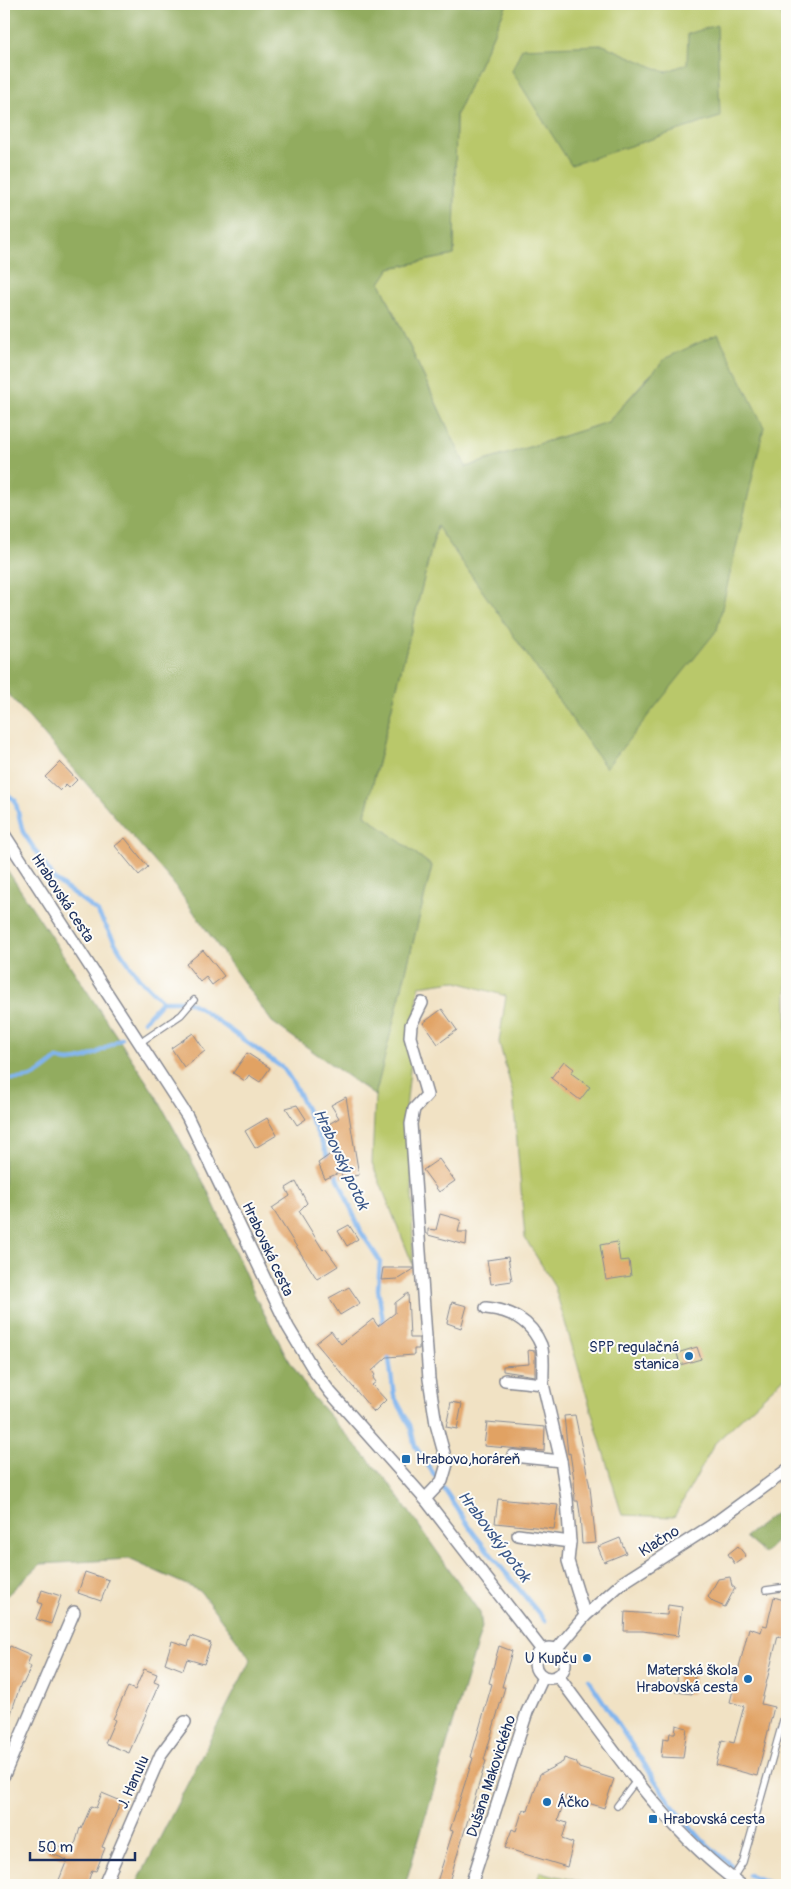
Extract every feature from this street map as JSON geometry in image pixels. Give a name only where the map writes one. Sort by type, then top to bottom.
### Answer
[{"type":"street","name":"Hrabovská cesta","points":[[4,834],[58,920],[174,1094],[201,1142],[284,1319],[310,1365],[330,1392],[425,1499],[542,1650]]},
{"type":"street","points":[[422,1003],[411,1025],[410,1037],[427,1095],[414,1109],[411,1124],[429,1380],[436,1424],[448,1464],[439,1485],[425,1499]]},
{"type":"street","points":[[486,1308],[512,1313],[528,1325],[541,1346],[543,1384],[561,1461],[567,1499],[570,1542],[568,1561],[585,1616]]},
{"type":"street","points":[[505,1380],[543,1384]]},
{"type":"street","points":[[513,1456],[561,1461]]},
{"type":"street","name":"Klačno","points":[[557,1649],[585,1616],[622,1583],[711,1526],[787,1470]]},
{"type":"street","points":[[518,1535],[570,1542]]},
{"type":"street","points":[[4,1775],[74,1612]]},
{"type":"street","points":[[547,1648],[557,1649],[566,1662],[562,1672],[553,1678],[543,1677],[539,1674],[535,1658],[542,1650],[547,1648]]},
{"type":"street","points":[[558,1676],[636,1780],[675,1826],[736,1882]]},
{"type":"street","name":"Dušana Makovického","points":[[471,1885],[527,1712],[543,1677]]},
{"type":"street","name":"J. Hanulu","points":[[104,1885],[162,1754],[186,1722]]},
{"type":"lane","points":[[141,1042],[181,1015],[194,1000]]},
{"type":"lane","points":[[766,1590],[787,1587]]},
{"type":"lane","points":[[736,1882],[744,1862],[787,1706]]},
{"type":"lane","points":[[617,1806],[636,1780]]},
{"type":"green space","points":[[4,4],[507,4],[456,115],[454,255],[390,268],[380,283],[466,467],[608,422],[666,358],[718,334],[764,427],[717,630],[606,768],[437,526],[365,815],[432,866],[375,1096],[272,1022],[173,883],[4,689]]},
{"type":"green space","points":[[507,4],[780,4],[787,47],[787,1375],[715,1443],[674,1517],[622,1515],[554,1285],[525,1238],[513,1094],[499,1042],[506,996],[454,981],[419,986],[406,1108],[412,1177],[413,1265],[372,1163],[375,1096],[432,866],[365,815],[437,526],[606,767],[669,359],[647,378],[608,422],[466,467],[380,283],[390,268],[454,255],[456,115]]},
{"type":"green space","points":[[717,25],[720,117],[571,165],[512,71],[522,48],[603,45],[665,72],[687,64],[688,34]]},
{"type":"green space","points":[[4,865],[156,1096],[206,1187],[256,1298],[287,1357],[312,1396],[389,1483],[480,1613],[482,1627],[405,1885],[136,1885],[251,1659],[200,1591],[129,1559],[41,1564],[4,1598]]},
{"type":"green space","points":[[787,1504],[787,1532],[764,1553],[745,1537]]},
{"type":"green space","points":[[540,1872],[594,1885],[536,1885]]},
{"type":"building","points":[[60,762],[77,780],[69,788],[66,785],[60,791],[45,777]]},
{"type":"building","points":[[125,838],[148,867],[139,875],[115,846]]},
{"type":"building","points":[[203,950],[224,976],[212,985],[206,977],[200,982],[186,964]]},
{"type":"building","points":[[442,1009],[457,1030],[438,1044],[423,1023]]},
{"type":"building","points":[[193,1033],[205,1051],[184,1067],[171,1048]]},
{"type":"building","points":[[247,1053],[270,1068],[260,1082],[249,1075],[245,1081],[233,1073]]},
{"type":"building","points":[[564,1061],[574,1069],[571,1073],[590,1087],[580,1100],[551,1078]]},
{"type":"building","points":[[346,1097],[359,1175],[342,1178],[341,1172],[325,1179],[318,1163],[335,1151],[322,1128],[339,1118],[331,1105]]},
{"type":"building","points":[[297,1105],[306,1119],[297,1125],[286,1108]]},
{"type":"building","points":[[267,1118],[277,1135],[255,1148],[245,1131]]},
{"type":"building","points":[[439,1159],[455,1181],[439,1192],[423,1170]]},
{"type":"building","points":[[296,1182],[307,1203],[299,1211],[323,1250],[325,1248],[338,1266],[317,1279],[272,1208],[290,1196],[286,1188]]},
{"type":"building","points":[[440,1214],[461,1220],[458,1232],[467,1232],[466,1245],[428,1235],[428,1229],[436,1230]]},
{"type":"building","points":[[349,1225],[358,1239],[347,1246],[338,1231]]},
{"type":"building","points":[[617,1242],[620,1261],[629,1260],[631,1276],[606,1280],[600,1245]]},
{"type":"building","points":[[508,1257],[512,1281],[491,1284],[487,1260]]},
{"type":"building","points":[[383,1268],[414,1269],[398,1279],[381,1280]]},
{"type":"building","points":[[349,1287],[360,1303],[340,1315],[329,1298]]},
{"type":"building","points":[[408,1293],[410,1338],[419,1338],[419,1349],[414,1349],[414,1355],[387,1357],[372,1371],[376,1382],[372,1385],[386,1400],[374,1412],[316,1343],[331,1331],[341,1344],[373,1319],[378,1326],[395,1313],[395,1303]]},
{"type":"building","points":[[452,1302],[467,1306],[461,1328],[447,1323]]},
{"type":"building","name":"SPP regulačná stanica","points":[[697,1347],[701,1359],[680,1365],[677,1353]]},
{"type":"building","points":[[528,1350],[535,1351],[535,1376],[503,1371],[503,1366],[529,1364]]},
{"type":"building","points":[[451,1402],[462,1404],[457,1429],[446,1427]]},
{"type":"building","points":[[575,1415],[590,1487],[596,1543],[582,1544],[580,1514],[578,1501],[575,1501],[574,1480],[570,1453],[568,1454],[564,1416]]},
{"type":"building","points":[[487,1422],[545,1427],[544,1451],[484,1446]]},
{"type":"building","points":[[498,1499],[558,1505],[554,1529],[495,1523]]},
{"type":"building","points":[[620,1538],[626,1553],[604,1562],[598,1547]]},
{"type":"building","points":[[738,1546],[746,1556],[735,1564],[728,1554]]},
{"type":"building","points":[[85,1572],[109,1580],[101,1601],[78,1593]]},
{"type":"building","points":[[730,1577],[732,1586],[735,1588],[725,1607],[713,1602],[708,1597],[718,1579]]},
{"type":"building","points":[[42,1590],[61,1596],[51,1624],[36,1619],[42,1604],[38,1602]]},
{"type":"building","points":[[774,1597],[787,1601],[787,1639],[778,1636],[761,1704],[774,1707],[757,1776],[716,1765],[722,1740],[734,1743],[744,1706],[730,1702],[749,1628],[761,1632],[763,1625],[767,1626]]},
{"type":"building","points":[[668,1605],[682,1607],[678,1636],[643,1631],[624,1631],[625,1612],[667,1615]]},
{"type":"building","points":[[191,1636],[211,1643],[204,1664],[187,1659],[183,1670],[165,1663],[172,1641],[188,1646]]},
{"type":"building","points":[[10,1646],[31,1655],[27,1665],[31,1667],[23,1684],[21,1683],[6,1729],[4,1729],[4,1659]]},
{"type":"building","points":[[499,1646],[512,1651],[502,1687],[505,1687],[484,1760],[486,1761],[448,1885],[436,1885],[453,1831],[450,1830],[473,1758],[471,1757],[492,1684],[489,1683]]},
{"type":"building","points":[[144,1669],[157,1674],[154,1682],[159,1684],[129,1753],[105,1743],[115,1720],[113,1719],[128,1687],[135,1690]]},
{"type":"building","points":[[678,1671],[695,1673],[692,1694],[676,1692]]},
{"type":"building","points":[[676,1725],[687,1728],[683,1758],[661,1757],[663,1738],[669,1739],[670,1733],[675,1733]]},
{"type":"building","name":"Áčko","points":[[564,1758],[576,1762],[579,1768],[614,1779],[604,1808],[566,1796],[558,1820],[567,1823],[562,1839],[573,1843],[567,1867],[505,1848],[512,1829],[516,1831],[523,1809],[528,1811],[540,1774],[563,1762]]},
{"type":"building","points":[[102,1793],[121,1801],[102,1847],[105,1848],[96,1871],[92,1870],[87,1885],[57,1885],[67,1860],[47,1852],[50,1843],[73,1851],[80,1828],[91,1806],[96,1808]]},
{"type":"waterway","name":"Hrabovský potok","points":[[4,792],[15,800],[23,832],[55,880],[97,911],[120,951],[139,978],[162,1001],[187,1001],[284,1069],[295,1086],[330,1160]]},
{"type":"waterway","points":[[144,1021],[162,1001]]},
{"type":"waterway","points":[[4,1079],[28,1078],[38,1074],[57,1059],[66,1061],[83,1059],[122,1038]]},
{"type":"waterway","name":"Hrabovský potok","points":[[334,1169],[361,1232],[380,1261],[378,1289],[384,1327]]},
{"type":"waterway","name":"Hrabovský potok","points":[[388,1352],[394,1396],[410,1425],[415,1446],[475,1535],[545,1621]]},
{"type":"waterway","name":"Hrabovský potok","points":[[589,1680],[670,1803],[702,1840],[732,1866]]},
{"type":"waterway","name":"Hrabovský potok","points":[[749,1875],[775,1885]]},
{"type":"place","name":"SPP regulačná stanica","points":[[689,1356]]},
{"type":"place","name":"Hrabovo,horáreň","points":[[406,1459]]},
{"type":"place","name":"U Kupču","points":[[587,1658]]},
{"type":"place","name":"Materská škola Hrabovská cesta","points":[[748,1679]]},
{"type":"place","name":"Áčko","points":[[547,1802]]},
{"type":"place","name":"Hrabovská cesta","points":[[653,1819]]}]
